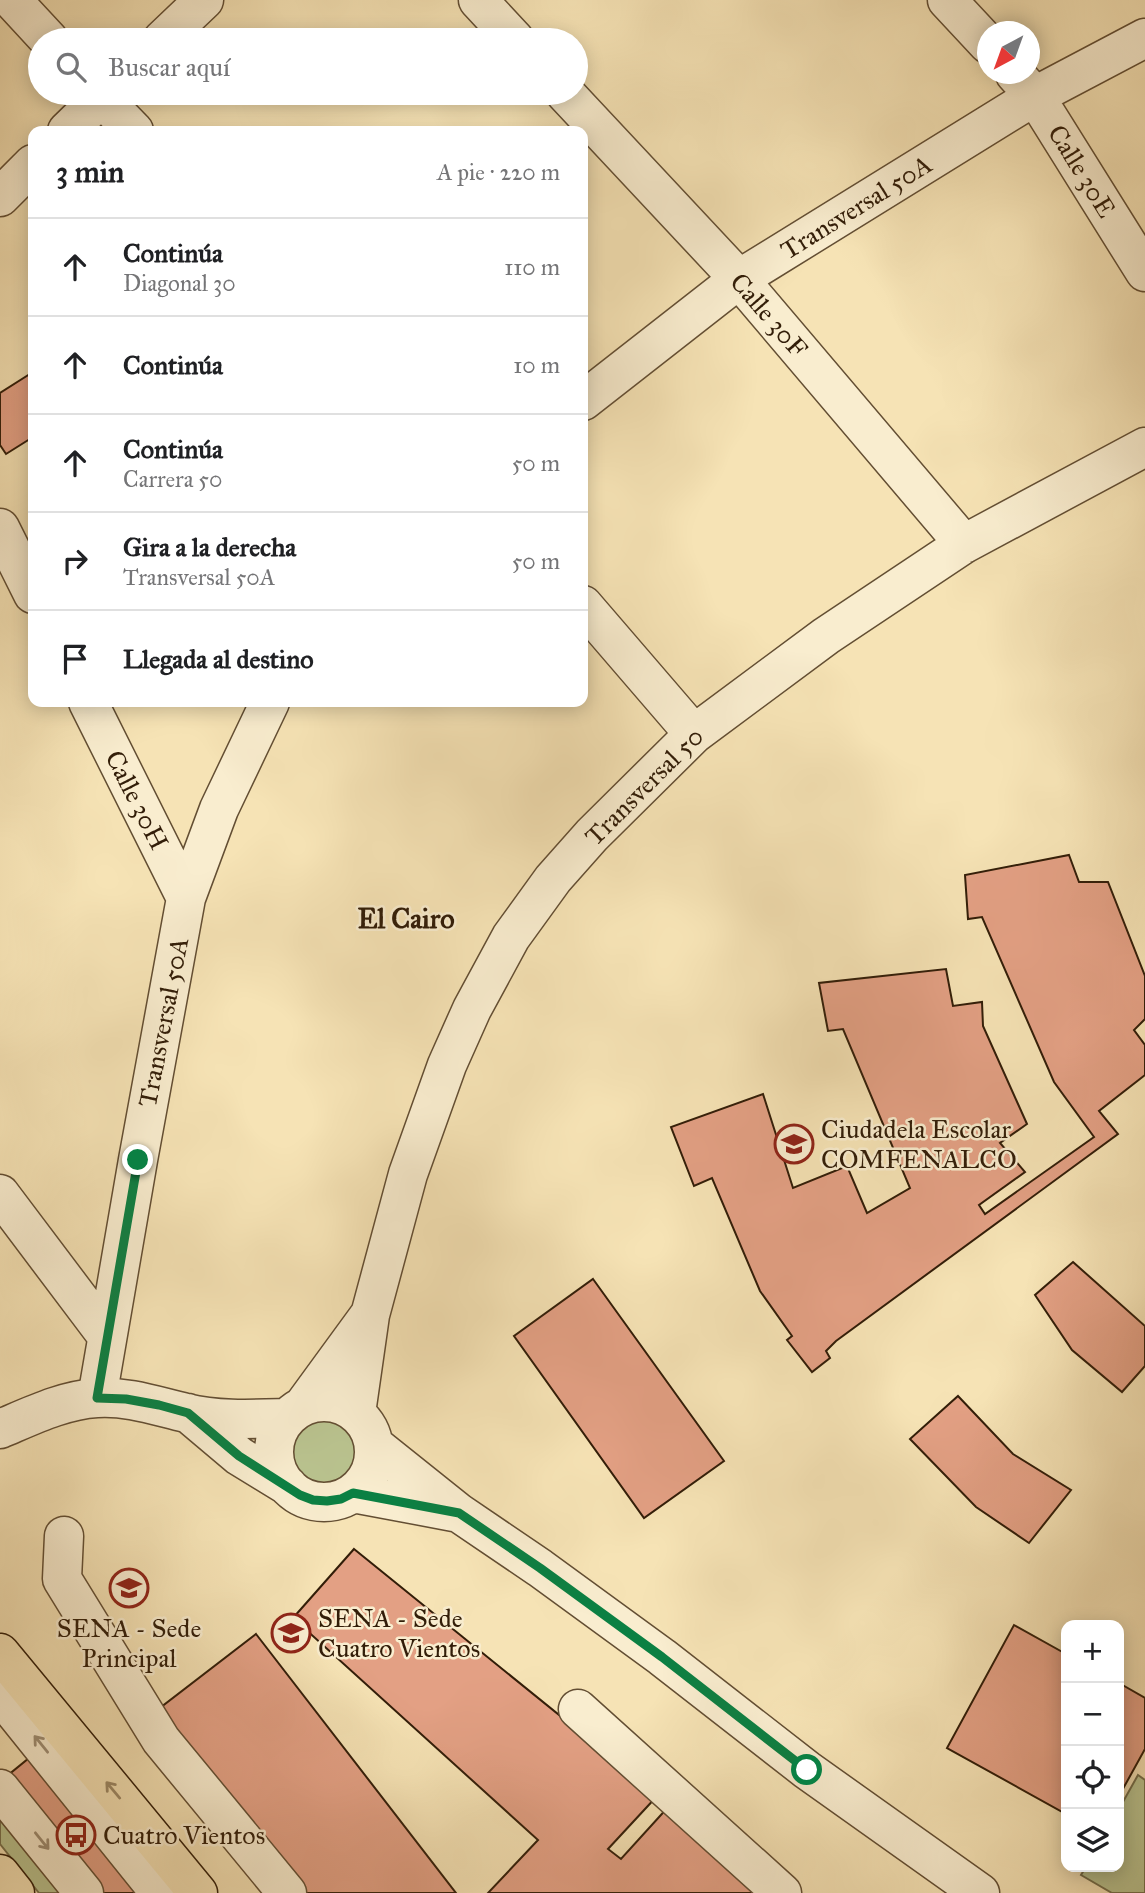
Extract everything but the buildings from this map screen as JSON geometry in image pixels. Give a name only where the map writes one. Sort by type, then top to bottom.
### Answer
[{"type":"highway","points":[[0,1653],[198,1893]]},
{"type":"highway","points":[[0,1874],[15,1893]]},
{"type":"street","points":[[12,0],[38,28]]},
{"type":"street","points":[[175,28],[204,0]]},
{"type":"street","points":[[478,0],[504,28]]},
{"type":"street","points":[[947,0],[977,32]]},
{"type":"street","name":"Transversal 50A","points":[[588,397],[739,279],[1025,85],[1145,38]]},
{"type":"street","name":"Calle 30E","points":[[1025,85],[1145,272]]},
{"type":"street","points":[[72,126],[91,105]]},
{"type":"street","points":[[111,105],[130,126]]},
{"type":"street","name":"Calle 30F","points":[[576,105],[739,279],[964,544]]},
{"type":"street","points":[[0,197],[28,169]]},
{"type":"street","name":"Transversal 50","points":[[365,1429],[370,1315],[408,1174],[447,1065],[472,1009],[511,937],[553,880],[592,835],[694,734],[827,636],[964,544],[1145,447]]},
{"type":"street","points":[[2,535],[28,584]]},
{"type":"street","points":[[588,611],[694,734]]},
{"type":"street","name":"Calle 30H","points":[[91,707],[187,898]]},
{"type":"street","name":"Transversal 50A","points":[[97,1398],[187,898],[219,809],[268,707]]},
{"type":"street","points":[[0,1194],[107,1336]]},
{"type":"street","name":"Transversal 50","points":[[295,1412],[370,1315]]},
{"type":"street","points":[[0,1429],[71,1402],[97,1398],[126,1399],[188,1413],[247,1419],[295,1412],[317,1402],[344,1406],[365,1429],[459,1513],[540,1568],[662,1657],[807,1770],[980,1893]]},
{"type":"street","points":[[288,1486],[279,1474],[274,1448],[277,1435],[295,1412]]},
{"type":"street","points":[[188,1413],[239,1456],[300,1495],[313,1500],[341,1499],[353,1493],[370,1472],[374,1459],[365,1429]]},
{"type":"street","points":[[353,1493],[459,1513]]},
{"type":"street","points":[[64,1536],[62,1579],[161,1740],[288,1893]]},
{"type":"street","points":[[0,1694],[160,1893]]},
{"type":"street","points":[[578,1709],[782,1893]]},
{"type":"street","points":[[0,1789],[84,1893]]},
{"type":"green space","points":[[324,1418],[344,1424],[354,1434],[360,1454],[354,1474],[344,1484],[324,1490],[304,1484],[294,1474],[288,1454],[294,1434],[304,1424]]},
{"type":"green space","points":[[1138,1775],[1145,1780],[1145,1893],[1112,1893],[1081,1875],[1083,1872],[1124,1872],[1124,1800]]},
{"type":"green space","points":[[0,1814],[63,1893],[39,1893],[0,1844]]},
{"type":"place","name":"Ciudadela Escolar COMFENALCO","points":[[794,1144]]},
{"type":"place","name":"SENA - Sede Principal","points":[[129,1588]]},
{"type":"place","name":"SENA - Sede Cuatro Vientos","points":[[291,1633]]},
{"type":"place","name":"Cuatro Vientos","points":[[76,1835]]},
{"type":"district","name":"El Cairo","points":[[406,918]]},
{"type":"route","points":[[138,1160],[97,1398],[126,1399],[188,1413],[239,1456],[300,1495],[313,1500],[341,1499],[353,1493],[459,1513],[662,1657],[807,1770]]}]
